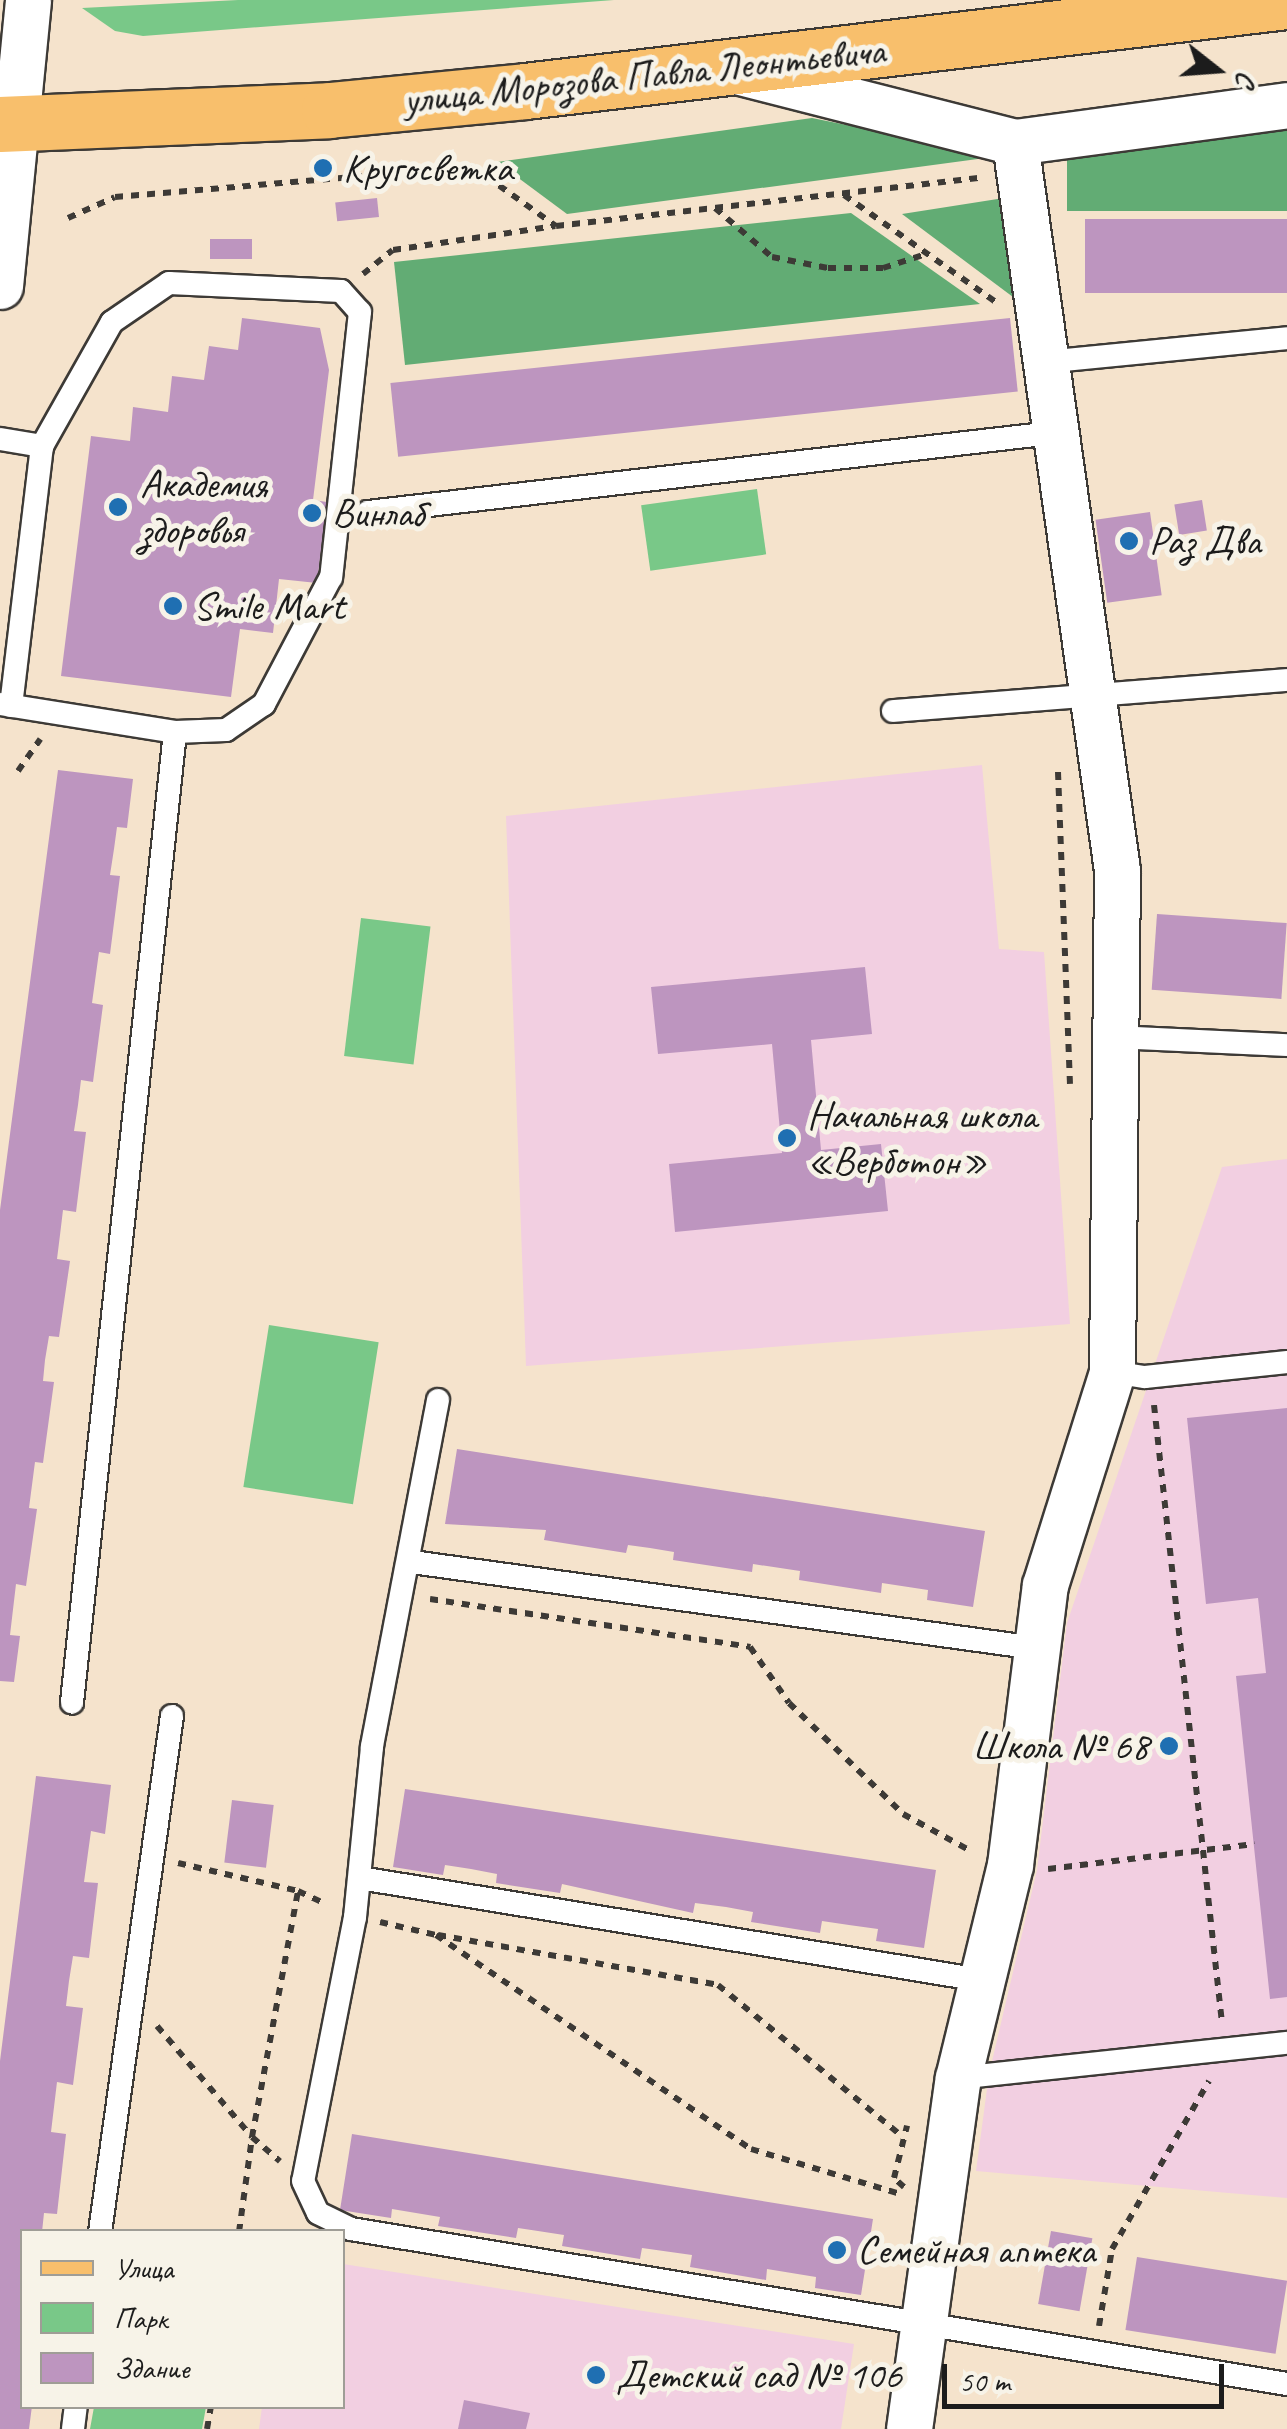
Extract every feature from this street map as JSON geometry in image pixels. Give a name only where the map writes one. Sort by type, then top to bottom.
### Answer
[{"type":"main road","name":"улица Морозова Павла Леонтьевича","points":[[10,125],[329,110],[1287,1]]},
{"type":"street","points":[[0,286],[10,125],[28,0]]},
{"type":"street","points":[[723,68],[1016,142],[1287,105]]},
{"type":"street","points":[[909,2429],[958,2078],[987,1982],[1010,1865],[1045,1584],[1112,1372],[1117,870],[1074,699],[1052,433],[1016,142]]},
{"type":"lane","points":[[169,283],[341,292],[360,312],[331,577],[264,704],[226,730],[175,732],[6,705],[42,446],[112,322],[169,283]]},
{"type":"lane","points":[[1043,348],[1287,338]]},
{"type":"lane","points":[[368,512],[1052,433]]},
{"type":"lane","points":[[0,440],[42,446]]},
{"type":"lane","points":[[893,712],[1287,680]]},
{"type":"lane","points":[[72,1703],[175,732]]},
{"type":"lane","points":[[1115,1036],[1287,1046]]},
{"type":"lane","points":[[1112,1372],[1162,1375],[1287,1362]]},
{"type":"lane","points":[[438,1400],[406,1595],[372,1747],[355,1917],[304,2181],[318,2213],[351,2229],[926,2320],[1287,2384]]},
{"type":"lane","points":[[412,1562],[1036,1648]]},
{"type":"lane","points":[[100,2229],[172,1716]]},
{"type":"lane","points":[[360,1878],[987,1982]]},
{"type":"lane","points":[[958,2078],[1287,2044]]},
{"type":"path","points":[[68,218],[115,196],[473,167],[556,226]]},
{"type":"path","points":[[341,292],[393,250],[556,226],[989,178]]},
{"type":"path","points":[[843,194],[927,254],[1043,348]]},
{"type":"path","points":[[715,208],[772,256],[828,268],[883,268],[927,254]]},
{"type":"path","points":[[1071,1096],[1061,968],[1074,699]]},
{"type":"path","points":[[1095,2350],[1112,2250],[1226,2050],[1198,1851],[1152,1417],[1162,1375]]},
{"type":"path","points":[[406,1595],[750,1648],[789,1703],[903,1814],[985,1859]]},
{"type":"path","points":[[1036,1870],[1254,1844]]},
{"type":"path","points":[[153,1855],[225,1878],[298,1891],[355,1917],[718,1985],[903,2137]]},
{"type":"path","points":[[239,2229],[252,2137],[298,1891]]},
{"type":"path","points":[[436,1935],[751,2149],[924,2201]]},
{"type":"path","points":[[133,1998],[252,2137],[304,2181]]},
{"type":"shaded area","name":"Начальная школа «Верботон»","points":[[982,765],[999,949],[1044,952],[1070,1324],[526,1366],[506,816]]},
{"type":"shaded area","name":"Школа № 68","points":[[1287,1159],[1287,2198],[976,2171],[989,2074],[1037,1870],[1067,1623],[1222,1167]]},
{"type":"shaded area","name":"Детский сад № 106","points":[[345,2264],[854,2344],[841,2429],[259,2429],[262,2409],[345,2409]]},
{"type":"green space","points":[[238,0],[614,0],[143,36],[115,31],[82,8]]},
{"type":"green space","points":[[812,118],[1000,156],[567,214],[497,162]]},
{"type":"green space","points":[[1067,119],[1287,119],[1287,211],[1067,211]]},
{"type":"green space","points":[[1004,198],[1013,297],[902,214]]},
{"type":"green space","points":[[851,213],[980,304],[405,365],[394,262]]},
{"type":"green space","points":[[757,489],[766,554],[650,571],[641,505]]},
{"type":"green space","points":[[361,918],[430,927],[414,1064],[344,1056]]},
{"type":"green space","points":[[269,1325],[379,1342],[353,1504],[243,1487]]},
{"type":"green space","points":[[93,2409],[206,2409],[202,2429],[90,2429]]},
{"type":"building","points":[[377,198],[379,217],[337,221],[335,202]]},
{"type":"building","points":[[1085,219],[1287,219],[1287,293],[1085,293]]},
{"type":"building","points":[[210,239],[252,239],[252,259],[210,259]]},
{"type":"building","name":"Smile Mart","points":[[242,318],[320,328],[329,370],[313,500],[327,502],[317,583],[279,579],[273,633],[240,629],[231,697],[61,676],[91,436],[130,441],[133,407],[168,412],[172,376],[204,380],[209,346],[238,350]]},
{"type":"building","points":[[1010,318],[1018,392],[398,457],[390,383]]},
{"type":"building","points":[[1202,500],[1207,531],[1179,535],[1174,504]]},
{"type":"building","points":[[1150,512],[1162,595],[1107,603],[1096,520]]},
{"type":"building","points":[[58,770],[133,779],[127,828],[117,827],[110,875],[120,876],[110,954],[99,952],[92,1003],[103,1005],[93,1082],[81,1080],[74,1131],[86,1132],[76,1212],[63,1210],[57,1259],[70,1261],[59,1337],[49,1336],[45,1360],[43,1381],[54,1382],[43,1463],[35,1462],[29,1508],[37,1509],[26,1586],[16,1584],[10,1635],[20,1636],[14,1682],[0,1681],[0,1210]]},
{"type":"building","points":[[1157,914],[1287,923],[1281,999],[1152,990]]},
{"type":"building","points":[[865,967],[872,1034],[811,1040],[821,1150],[881,1144],[888,1211],[675,1232],[669,1164],[782,1153],[772,1044],[658,1054],[651,987]]},
{"type":"building","points":[[1287,1408],[1287,1997],[1270,1999],[1236,1676],[1266,1673],[1258,1598],[1206,1604],[1187,1418]]},
{"type":"building","points":[[457,1449],[985,1531],[973,1607],[927,1600],[928,1590],[882,1583],[881,1593],[799,1580],[800,1571],[753,1564],[752,1572],[673,1560],[674,1552],[650,1548],[628,1545],[626,1553],[544,1540],[546,1530],[445,1524]]},
{"type":"building","points":[[36,1776],[111,1785],[105,1834],[91,1831],[84,1882],[98,1883],[89,1958],[73,1956],[69,1981],[66,2006],[83,2008],[73,2085],[57,2082],[51,2132],[66,2134],[57,2214],[44,2213],[42,2229],[20,2229],[20,2409],[32,2409],[29,2429],[0,2429],[0,2061]]},
{"type":"building","points":[[405,1789],[936,1870],[924,1948],[876,1941],[878,1929],[822,1921],[820,1933],[751,1922],[753,1912],[726,1907],[695,1903],[693,1913],[562,1884],[560,1893],[496,1883],[497,1874],[445,1865],[443,1875],[393,1867]]},
{"type":"building","points":[[232,1800],[274,1805],[266,1868],[224,1863]]},
{"type":"building","points":[[352,2134],[873,2219],[861,2295],[815,2288],[816,2277],[767,2269],[766,2280],[690,2267],[692,2255],[642,2248],[640,2259],[562,2246],[564,2235],[518,2228],[516,2238],[438,2226],[440,2217],[392,2209],[391,2218],[340,2210]]},
{"type":"building","points":[[1051,2231],[1092,2238],[1080,2311],[1038,2304]]},
{"type":"building","points":[[1137,2257],[1287,2281],[1276,2354],[1125,2330]]},
{"type":"building","points":[[464,2400],[530,2413],[526,2429],[458,2429]]},
{"type":"place","name":"Кругосветка","points":[[323,168]]},
{"type":"place","name":"Академия здоровья","points":[[118,507]]},
{"type":"place","name":"Винлаб","points":[[312,513]]},
{"type":"place","name":"Раз Два","points":[[1129,541]]},
{"type":"place","name":"Smile Mart","points":[[173,606]]},
{"type":"place","name":"Начальная школа «Верботон»","points":[[787,1138]]},
{"type":"place","name":"Школа № 68","points":[[1169,1746]]},
{"type":"place","name":"Семейная аптека","points":[[837,2250]]},
{"type":"place","name":"Детский сад № 106","points":[[596,2375]]}]
